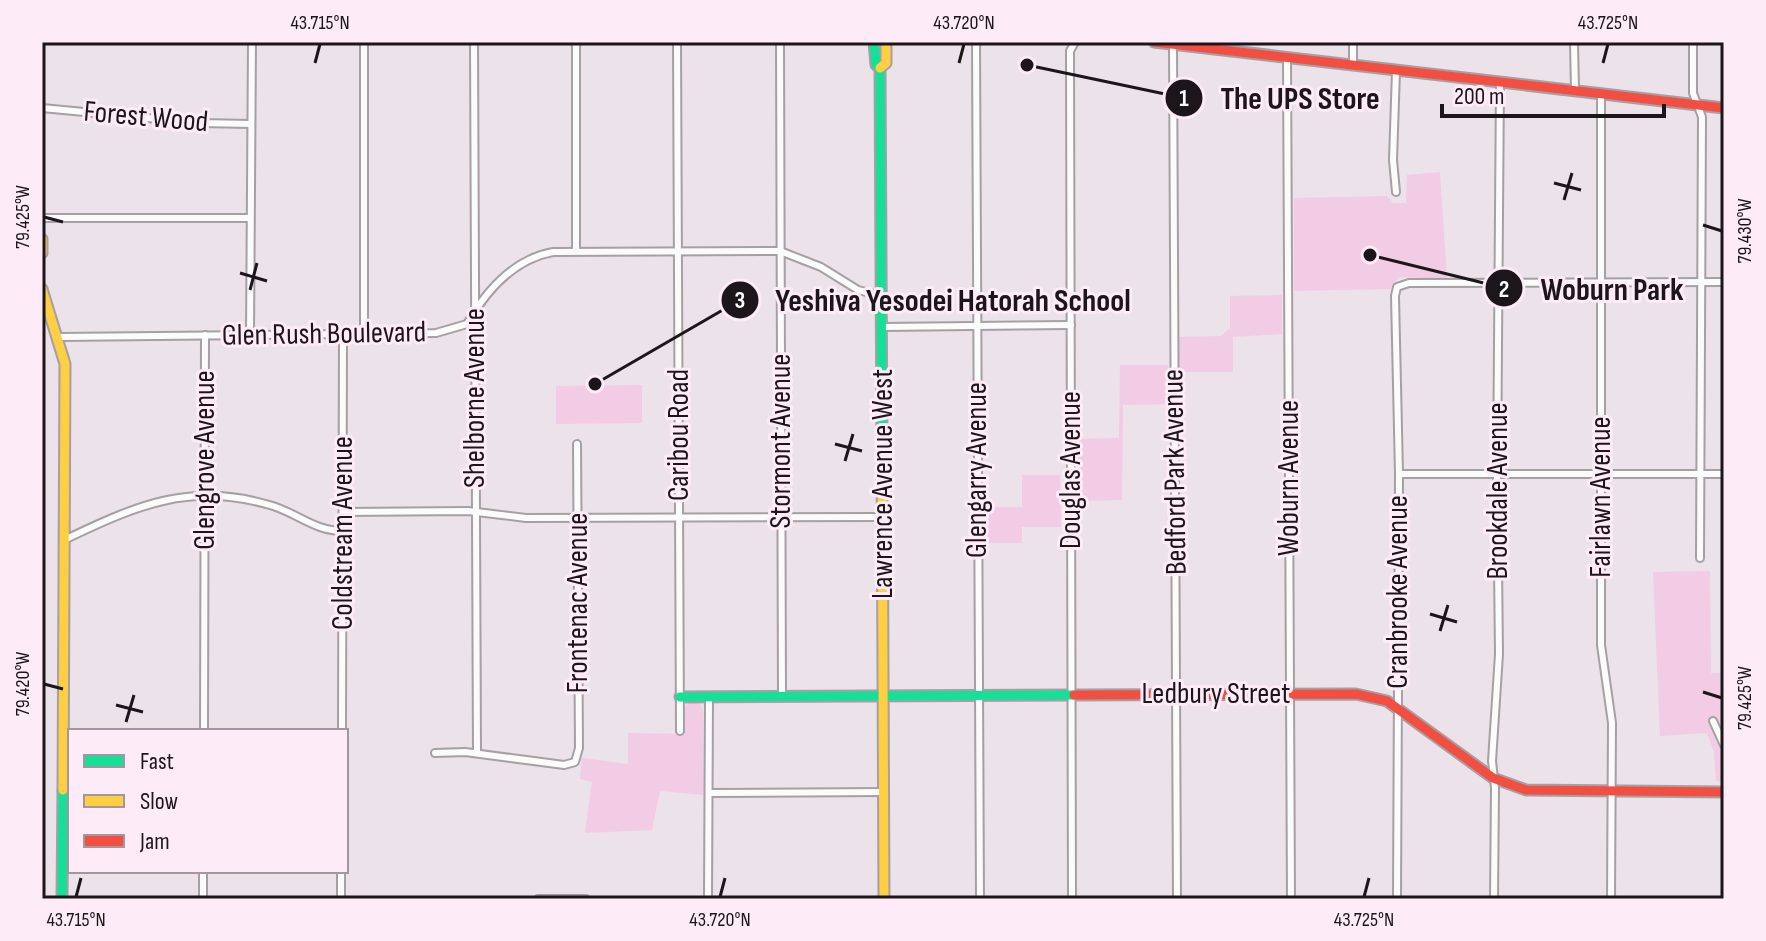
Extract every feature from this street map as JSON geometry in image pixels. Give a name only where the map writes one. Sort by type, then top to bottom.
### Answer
[{"type":"street","name":"Glengrove Avenue","points":[[250,335],[252,42]]},
{"type":"street","points":[[364,42],[364,335]]},
{"type":"street","name":"Shelborne Avenue","points":[[474,42],[477,753]]},
{"type":"street","points":[[576,42],[576,251]]},
{"type":"street","name":"Caribou Road","points":[[677,42],[680,731]]},
{"type":"street","name":"Stormont Avenue","points":[[780,42],[782,695]]},
{"type":"street","name":"Lawrence Avenue West","points":[[874,42],[877,66],[880,68],[884,899]]},
{"type":"street","name":"Lawrence Avenue West","points":[[880,68],[886,63],[886,42]]},
{"type":"street","name":"Glengarry Avenue","points":[[976,42],[980,899]]},
{"type":"street","name":"Douglas Avenue","points":[[1072,899],[1070,51],[1075,42]]},
{"type":"street","points":[[1154,42],[1724,108]]},
{"type":"street","points":[[1353,42],[1353,65]]},
{"type":"street","points":[[1574,42],[1575,91]]},
{"type":"street","points":[[1693,42],[1693,93],[1702,117],[1700,558]]},
{"type":"street","name":"Bedford Park Avenue","points":[[1173,44],[1177,899]]},
{"type":"street","name":"Woburn Avenue","points":[[1287,57],[1291,899]]},
{"type":"street","points":[[1396,71],[1393,160],[1396,192]]},
{"type":"street","name":"Brookdale Avenue","points":[[1494,899],[1493,748],[1499,654],[1500,82]]},
{"type":"street","name":"Fairlawn Avenue","points":[[1601,94],[1601,645],[1612,723],[1611,899]]},
{"type":"street","name":"Forest Wood","points":[[42,108],[200,123],[251,124]]},
{"type":"street","points":[[42,218],[250,218]]},
{"type":"street","points":[[42,239],[42,253]]},
{"type":"street","name":"Glen Rush Boulevard","points":[[59,337],[424,335],[444,332],[467,324],[481,299],[525,261],[546,253],[576,251],[780,251],[821,267],[858,290],[882,296]]},
{"type":"street","points":[[1500,283],[1724,282]]},
{"type":"street","name":"Cranbrooke Avenue","points":[[1397,899],[1399,474],[1395,296],[1399,286],[1409,283],[1500,283]]},
{"type":"street","points":[[42,289],[65,364],[62,899]]},
{"type":"street","points":[[882,327],[1071,325]]},
{"type":"street","name":"Glengrove Avenue","points":[[204,729],[205,335]]},
{"type":"street","name":"Coldstream Avenue","points":[[342,729],[343,336]]},
{"type":"street","name":"Frontenac Avenue","points":[[477,753],[564,765],[575,762],[579,748],[577,444]]},
{"type":"street","points":[[1399,474],[1724,474]]},
{"type":"street","points":[[64,540],[135,507],[205,495],[263,503],[280,508],[314,526],[343,531]]},
{"type":"street","points":[[344,512],[476,513],[513,518],[883,517]]},
{"type":"street","name":"Ledbury Street","points":[[680,697],[1356,694],[1379,697],[1398,707],[1493,778],[1526,790],[1724,792]]},
{"type":"street","points":[[708,899],[709,697]]},
{"type":"street","points":[[1713,721],[1724,745]]},
{"type":"street","points":[[435,753],[477,753]]},
{"type":"street","points":[[710,793],[884,792]]},
{"type":"street","points":[[203,873],[203,899]]},
{"type":"street","points":[[341,873],[341,899]]},
{"type":"street","points":[[538,899],[586,899]]},
{"type":"shaded area","points":[[1440,172],[1447,279],[1399,277],[1390,289],[1294,291],[1294,198],[1387,196],[1393,203],[1406,203],[1407,175]]},
{"type":"shaded area","points":[[1282,295],[1282,334],[1233,337],[1233,372],[1178,372],[1178,337],[1221,336],[1230,328],[1230,296]]},
{"type":"shaded area","points":[[1120,365],[1168,365],[1169,404],[1123,405],[1122,500],[1076,501],[1076,439],[1119,438]]},
{"type":"shaded area","points":[[642,385],[642,423],[556,424],[556,386]]},
{"type":"shaded area","points":[[1022,475],[1060,475],[1061,527],[1022,527],[1022,543],[984,543],[984,507],[1022,507]]},
{"type":"shaded area","points":[[1710,571],[1711,673],[1724,673],[1724,782],[1716,781],[1714,752],[1707,733],[1660,736],[1653,572]]},
{"type":"shaded area","points":[[687,704],[700,704],[703,710],[704,795],[660,791],[652,830],[585,833],[592,782],[580,779],[582,758],[628,764],[628,733],[683,734],[683,711]]},
{"type":"traffic: fast","points":[[874,42],[876,65],[880,68],[882,445]]},
{"type":"traffic: fast","points":[[680,697],[1074,695]]},
{"type":"traffic: fast","points":[[62,899],[63,790]]},
{"type":"traffic: slow","points":[[880,68],[886,63],[886,42]]},
{"type":"traffic: slow","points":[[42,239],[42,253]]},
{"type":"traffic: slow","points":[[42,289],[65,364],[63,790]]},
{"type":"traffic: slow","points":[[882,445],[884,899]]},
{"type":"traffic: jam","points":[[1154,42],[1724,108]]},
{"type":"traffic: jam","points":[[1074,695],[1356,694],[1387,701],[1493,778],[1526,790],[1724,792]]},
{"type":"place","name":"The UPS Store","points":[[1027,65]]},
{"type":"place","name":"Woburn Park","points":[[1370,255]]},
{"type":"place","name":"Yeshiva Yesodei Hatorah School","points":[[595,384]]}]
